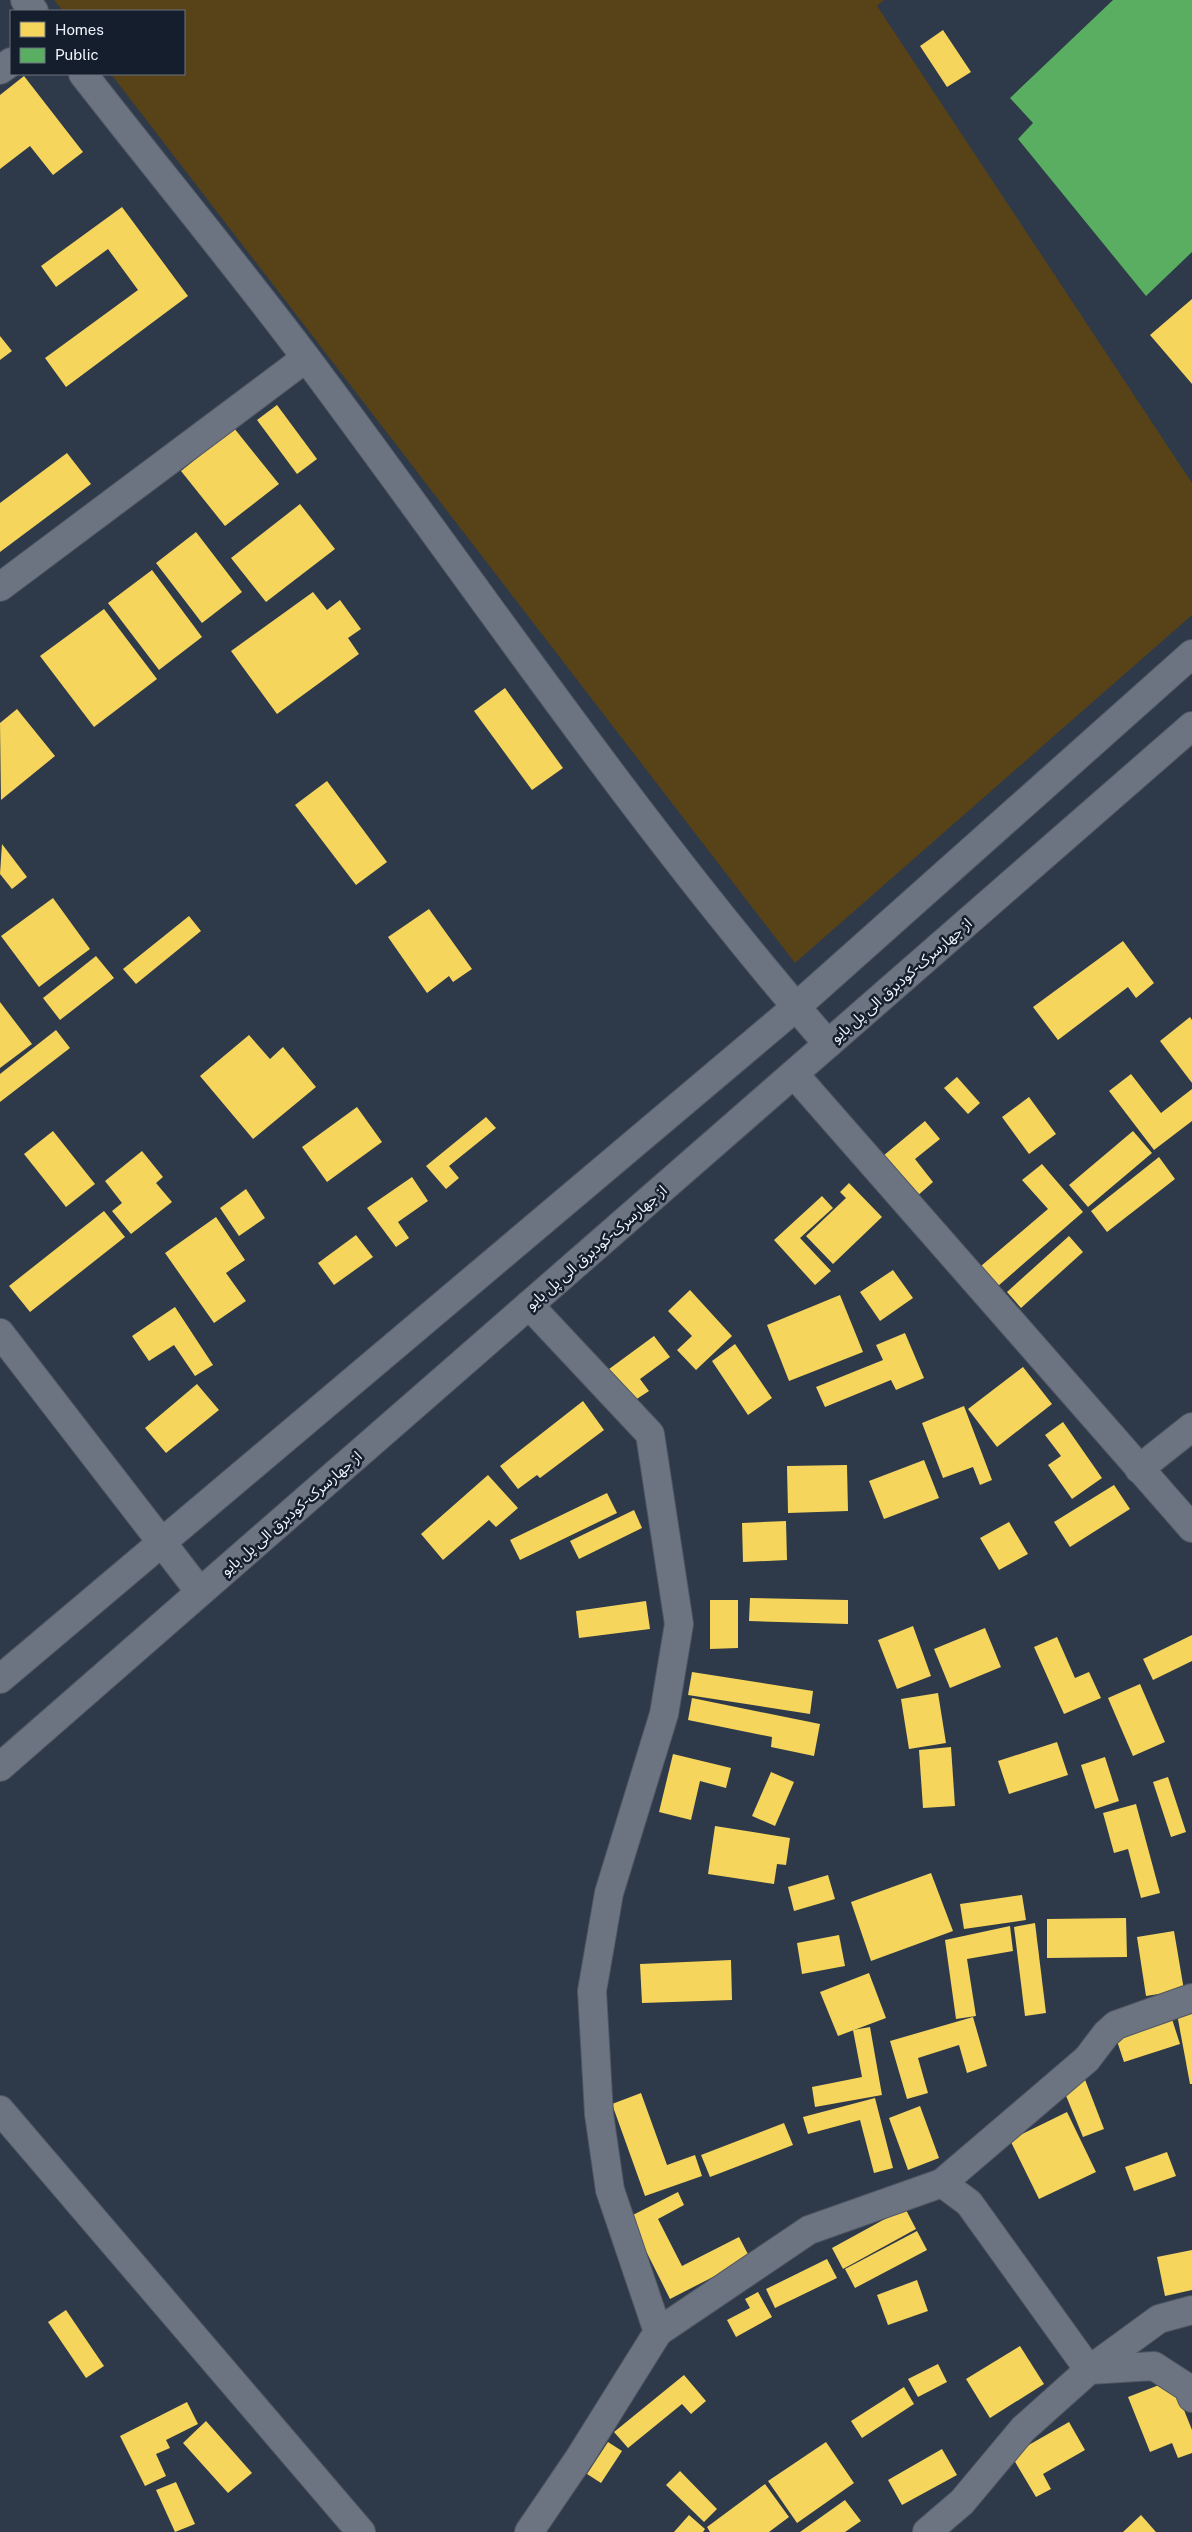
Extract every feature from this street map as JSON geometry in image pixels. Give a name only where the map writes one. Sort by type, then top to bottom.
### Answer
[{"type":"street","points":[[25,0],[33,10]]},
{"type":"street","points":[[84,75],[306,358],[623,791],[796,1007],[828,1044]]},
{"type":"street","points":[[0,587],[306,358]]},
{"type":"street","points":[[0,1679],[796,1007],[1192,654]]},
{"type":"street","name":"از جهارسرک-کودبرق الی پل بایو","points":[[0,1767],[1192,726]]},
{"type":"street","points":[[794,1074],[1192,1528]]},
{"type":"street","points":[[529,1305],[650,1434],[679,1624],[664,1714],[609,1893],[592,1991],[600,2114],[610,2190],[658,2332]]},
{"type":"street","points":[[0,1333],[200,1592]]},
{"type":"street","points":[[1140,1469],[1192,1426]]},
{"type":"street","points":[[529,2532],[580,2457],[658,2332],[809,2230],[942,2183],[1080,2066],[1116,2025],[1192,1998]]},
{"type":"street","points":[[0,2110],[361,2532]]},
{"type":"street","points":[[942,2183],[969,2203],[1089,2370]]},
{"type":"street","points":[[928,2532],[962,2502],[1024,2428],[1089,2370],[1159,2318],[1192,2310]]},
{"type":"street","points":[[1089,2370],[1154,2366],[1188,2388],[1192,2398]]},
{"type":"shaded area","points":[[54,0],[884,0],[877,6],[1192,483],[1192,615],[795,963],[112,75],[185,75],[185,10],[62,10]]},
{"type":"building: Homes","points":[[943,30],[971,72],[947,87],[920,46]]},
{"type":"building: Homes","points":[[24,76],[83,152],[53,175],[30,146],[0,169],[0,95]]},
{"type":"building: Homes","points":[[122,207],[188,296],[66,387],[45,358],[138,290],[108,249],[56,287],[41,266]]},
{"type":"building: Homes","points":[[1192,299],[1192,384],[1150,335]]},
{"type":"building: Homes","points":[[0,336],[12,351],[0,360]]},
{"type":"building: Homes","points":[[277,405],[317,459],[297,474],[257,420]]},
{"type":"building: Homes","points":[[234,428],[279,484],[225,526],[181,471]]},
{"type":"building: Homes","points":[[67,453],[91,484],[0,552],[0,503]]},
{"type":"building: Homes","points":[[300,504],[335,549],[266,602],[231,558]]},
{"type":"building: Homes","points":[[196,532],[242,592],[202,623],[156,563]]},
{"type":"building: Homes","points":[[152,570],[202,637],[159,670],[108,603]]},
{"type":"building: Homes","points":[[313,592],[327,610],[340,600],[361,629],[348,638],[359,654],[277,714],[231,651]]},
{"type":"building: Homes","points":[[104,609],[157,679],[94,727],[40,656]]},
{"type":"building: Homes","points":[[505,688],[563,768],[532,790],[474,711]]},
{"type":"building: Homes","points":[[17,709],[55,756],[1,800],[0,723]]},
{"type":"building: Homes","points":[[327,781],[387,862],[356,885],[295,805]]},
{"type":"building: Homes","points":[[2,844],[27,877],[12,889],[0,874]]},
{"type":"building: Homes","points":[[53,898],[90,949],[39,987],[1,936]]},
{"type":"building: Homes","points":[[429,909],[472,969],[453,982],[449,976],[427,993],[388,937]]},
{"type":"building: Homes","points":[[189,916],[201,931],[136,984],[123,969]]},
{"type":"building: Homes","points":[[1123,941],[1154,983],[1136,998],[1128,987],[1058,1040],[1033,1007]]},
{"type":"building: Homes","points":[[96,956],[114,978],[60,1020],[43,998]]},
{"type":"building: Homes","points":[[0,1002],[32,1044],[0,1068]]},
{"type":"building: Homes","points":[[1190,1017],[1192,1020],[1192,1083],[1160,1041]]},
{"type":"building: Homes","points":[[56,1030],[70,1048],[0,1102],[0,1074]]},
{"type":"building: Homes","points":[[249,1035],[270,1059],[283,1047],[316,1087],[253,1139],[200,1076]]},
{"type":"building: Homes","points":[[1131,1074],[1161,1113],[1192,1089],[1192,1121],[1154,1150],[1109,1091]]},
{"type":"building: Homes","points":[[957,1077],[980,1103],[968,1114],[944,1088]]},
{"type":"building: Homes","points":[[1029,1097],[1056,1134],[1029,1154],[1002,1117]]},
{"type":"building: Homes","points":[[357,1107],[382,1142],[327,1182],[302,1147]]},
{"type":"building: Homes","points":[[486,1117],[496,1128],[449,1166],[459,1178],[446,1189],[426,1166]]},
{"type":"building: Homes","points":[[925,1121],[940,1139],[915,1159],[933,1182],[916,1197],[883,1156]]},
{"type":"building: Homes","points":[[53,1131],[95,1184],[66,1207],[24,1154]]},
{"type":"building: Homes","points":[[1133,1131],[1152,1153],[1088,1207],[1069,1185]]},
{"type":"building: Homes","points":[[142,1151],[163,1177],[156,1183],[172,1202],[131,1234],[112,1211],[122,1203],[105,1181]]},
{"type":"building: Homes","points":[[1159,1157],[1175,1179],[1107,1232],[1091,1211]]},
{"type":"building: Homes","points":[[1042,1164],[1083,1212],[998,1286],[981,1266],[1048,1209],[1022,1180]]},
{"type":"building: Homes","points":[[412,1177],[428,1201],[398,1222],[409,1238],[396,1247],[367,1208]]},
{"type":"building: Homes","points":[[849,1183],[882,1217],[833,1264],[806,1236],[846,1198],[840,1192]]},
{"type":"building: Homes","points":[[246,1189],[265,1218],[239,1236],[220,1208]]},
{"type":"building: Homes","points":[[822,1196],[833,1208],[800,1238],[831,1271],[815,1285],[774,1240]]},
{"type":"building: Homes","points":[[104,1211],[125,1237],[30,1312],[9,1286]]},
{"type":"building: Homes","points":[[216,1217],[245,1260],[226,1273],[246,1301],[214,1323],[165,1253]]},
{"type":"building: Homes","points":[[356,1235],[373,1257],[334,1285],[318,1263]]},
{"type":"building: Homes","points":[[1069,1236],[1083,1252],[1021,1308],[1007,1292]]},
{"type":"building: Homes","points":[[893,1270],[913,1298],[880,1321],[860,1292]]},
{"type":"building: Homes","points":[[690,1290],[732,1336],[696,1370],[677,1350],[692,1336],[668,1311]]},
{"type":"building: Homes","points":[[840,1295],[863,1352],[789,1381],[767,1325]]},
{"type":"building: Homes","points":[[175,1307],[213,1365],[195,1376],[174,1345],[149,1361],[132,1336]]},
{"type":"building: Homes","points":[[905,1333],[924,1378],[896,1390],[891,1380],[825,1407],[816,1387],[883,1360],[876,1345]]},
{"type":"building: Homes","points":[[654,1336],[670,1357],[640,1379],[649,1391],[629,1404],[605,1372]]},
{"type":"building: Homes","points":[[735,1344],[772,1398],[748,1415],[712,1361]]},
{"type":"building: Homes","points":[[1023,1367],[1052,1404],[997,1447],[968,1409]]},
{"type":"building: Homes","points":[[197,1384],[219,1410],[166,1453],[145,1428]]},
{"type":"building: Homes","points":[[583,1401],[604,1430],[540,1478],[537,1475],[518,1489],[500,1466]]},
{"type":"building: Homes","points":[[964,1406],[992,1480],[980,1485],[973,1467],[943,1478],[922,1423]]},
{"type":"building: Homes","points":[[1063,1422],[1102,1478],[1072,1499],[1048,1465],[1061,1456],[1045,1435]]},
{"type":"building: Homes","points":[[924,1460],[939,1498],[884,1519],[869,1481]]},
{"type":"building: Homes","points":[[847,1465],[848,1511],[788,1513],[787,1466]]},
{"type":"building: Homes","points":[[488,1475],[518,1508],[496,1527],[489,1520],[443,1560],[421,1534]]},
{"type":"building: Homes","points":[[1114,1485],[1130,1509],[1070,1547],[1054,1522]]},
{"type":"building: Homes","points":[[607,1493],[617,1513],[520,1560],[510,1540]]},
{"type":"building: Homes","points":[[634,1510],[642,1528],[579,1559],[570,1541]]},
{"type":"building: Homes","points":[[786,1521],[787,1560],[743,1562],[742,1523]]},
{"type":"building: Homes","points":[[1009,1522],[1028,1554],[999,1570],[980,1538]]},
{"type":"building: Homes","points":[[750,1598],[848,1600],[848,1624],[749,1621]]},
{"type":"building: Homes","points":[[710,1600],[738,1600],[738,1648],[710,1649]]},
{"type":"building: Homes","points":[[646,1601],[650,1629],[579,1638],[576,1611]]},
{"type":"building: Homes","points":[[913,1626],[931,1676],[897,1689],[878,1640]]},
{"type":"building: Homes","points":[[985,1628],[1001,1667],[950,1688],[934,1649]]},
{"type":"building: Homes","points":[[1192,1635],[1192,1661],[1153,1680],[1143,1659]]},
{"type":"building: Homes","points":[[1057,1637],[1075,1678],[1089,1672],[1101,1698],[1064,1714],[1034,1647]]},
{"type":"building: Homes","points":[[692,1672],[813,1691],[810,1714],[688,1695]]},
{"type":"building: Homes","points":[[1140,1684],[1165,1742],[1133,1756],[1108,1698]]},
{"type":"building: Homes","points":[[938,1693],[946,1743],[909,1749],[901,1699]]},
{"type":"building: Homes","points":[[692,1698],[820,1724],[814,1756],[771,1747],[772,1737],[688,1720]]},
{"type":"building: Homes","points":[[1057,1742],[1068,1775],[1009,1794],[998,1761]]},
{"type":"building: Homes","points":[[951,1747],[955,1806],[923,1808],[919,1750]]},
{"type":"building: Homes","points":[[673,1754],[731,1768],[726,1788],[700,1781],[691,1820],[659,1812]]},
{"type":"building: Homes","points":[[1105,1757],[1119,1801],[1095,1809],[1081,1765]]},
{"type":"building: Homes","points":[[771,1772],[794,1782],[775,1826],[752,1816]]},
{"type":"building: Homes","points":[[1168,1777],[1186,1832],[1171,1837],[1153,1782]]},
{"type":"building: Homes","points":[[1136,1804],[1160,1893],[1141,1898],[1128,1849],[1114,1853],[1103,1813]]},
{"type":"building: Homes","points":[[715,1826],[790,1838],[786,1865],[777,1864],[774,1884],[708,1874]]},
{"type":"building: Homes","points":[[931,1873],[953,1931],[871,1961],[851,1902]]},
{"type":"building: Homes","points":[[828,1875],[835,1899],[794,1911],[788,1887]]},
{"type":"building: Homes","points":[[1022,1895],[1026,1920],[964,1929],[960,1904]]},
{"type":"building: Homes","points":[[1126,1918],[1127,1957],[1047,1958],[1047,1919]]},
{"type":"building: Homes","points":[[1035,1923],[1046,2013],[1025,2016],[1014,1927]]},
{"type":"building: Homes","points":[[1010,1926],[1013,1951],[967,1959],[976,2016],[956,2019],[945,1940]]},
{"type":"building: Homes","points":[[1174,1931],[1184,1990],[1146,1996],[1137,1937]]},
{"type":"building: Homes","points":[[839,1935],[845,1966],[802,1974],[797,1943]]},
{"type":"building: Homes","points":[[731,1960],[732,2000],[642,2003],[640,1964]]},
{"type":"building: Homes","points":[[869,1973],[886,2018],[838,2036],[820,1992]]},
{"type":"building: Homes","points":[[1192,2012],[1192,2084],[1190,2084],[1177,2014]]},
{"type":"building: Homes","points":[[1171,2016],[1180,2044],[1124,2062],[1115,2035]]},
{"type":"building: Homes","points":[[973,2017],[987,2066],[967,2073],[959,2045],[918,2058],[928,2093],[907,2099],[890,2041]]},
{"type":"building: Homes","points":[[870,2027],[882,2095],[815,2107],[812,2087],[862,2077],[853,2030]]},
{"type":"building: Homes","points":[[1084,2077],[1104,2129],[1083,2137],[1062,2086]]},
{"type":"building: Homes","points":[[641,2093],[667,2165],[695,2155],[702,2176],[645,2196],[612,2104]]},
{"type":"building: Homes","points":[[875,2098],[893,2168],[874,2173],[860,2120],[808,2134],[803,2117]]},
{"type":"building: Homes","points":[[920,2106],[939,2158],[908,2170],[889,2118]]},
{"type":"building: Homes","points":[[1067,2112],[1096,2172],[1039,2199],[1010,2140]]},
{"type":"building: Homes","points":[[784,2123],[793,2145],[710,2177],[701,2155]]},
{"type":"building: Homes","points":[[1167,2152],[1176,2176],[1134,2191],[1125,2167]]},
{"type":"building: Homes","points":[[678,2192],[684,2205],[658,2219],[682,2266],[739,2237],[750,2258],[670,2299],[629,2217]]},
{"type":"building: Homes","points":[[905,2208],[916,2229],[843,2269],[832,2248]]},
{"type":"building: Homes","points":[[917,2231],[927,2250],[855,2288],[845,2269]]},
{"type":"building: Homes","points":[[1192,2250],[1192,2290],[1165,2296],[1157,2257]]},
{"type":"building: Homes","points":[[827,2259],[837,2278],[775,2308],[766,2289]]},
{"type":"building: Homes","points":[[917,2280],[928,2311],[888,2325],[877,2295]]},
{"type":"building: Homes","points":[[758,2292],[772,2317],[736,2337],[727,2320],[750,2308],[745,2299]]},
{"type":"building: Homes","points":[[66,2310],[104,2366],[86,2378],[48,2322]]},
{"type":"building: Homes","points":[[1020,2346],[1044,2384],[990,2418],[966,2379]]},
{"type":"building: Homes","points":[[938,2364],[947,2382],[918,2397],[908,2379]]},
{"type":"building: Homes","points":[[684,2375],[706,2401],[691,2414],[682,2404],[628,2448],[614,2432]]},
{"type":"building: Homes","points":[[1172,2380],[1192,2430],[1192,2453],[1178,2458],[1172,2443],[1150,2452],[1128,2397]]},
{"type":"building: Homes","points":[[904,2387],[914,2404],[862,2438],[851,2421]]},
{"type":"building: Homes","points":[[187,2402],[198,2424],[166,2440],[170,2448],[156,2454],[166,2476],[145,2486],[120,2436]]},
{"type":"building: Homes","points":[[206,2421],[252,2473],[228,2493],[183,2443]]},
{"type":"building: Homes","points":[[1069,2422],[1085,2450],[1043,2474],[1051,2489],[1036,2497],[1011,2455]]},
{"type":"building: Homes","points":[[608,2442],[622,2451],[601,2483],[587,2474]]},
{"type":"building: Homes","points":[[826,2442],[854,2483],[797,2523],[768,2481]]},
{"type":"building: Homes","points":[[942,2449],[957,2475],[902,2505],[888,2480]]},
{"type":"building: Homes","points":[[680,2471],[717,2509],[704,2522],[666,2485]]},
{"type":"building: Homes","points":[[176,2482],[195,2524],[175,2532],[156,2490]]},
{"type":"building: Homes","points":[[765,2484],[789,2517],[769,2532],[710,2532],[707,2527]]},
{"type":"building: Homes","points":[[845,2500],[861,2521],[845,2532],[800,2532]]},
{"type":"building: Homes","points":[[689,2515],[705,2529],[703,2532],[674,2532]]},
{"type":"building: Homes","points":[[1141,2515],[1156,2532],[1123,2532]]},
{"type":"building: Public","points":[[1113,0],[1192,0],[1192,252],[1146,296],[1018,139],[1033,123],[1010,98]]}]
